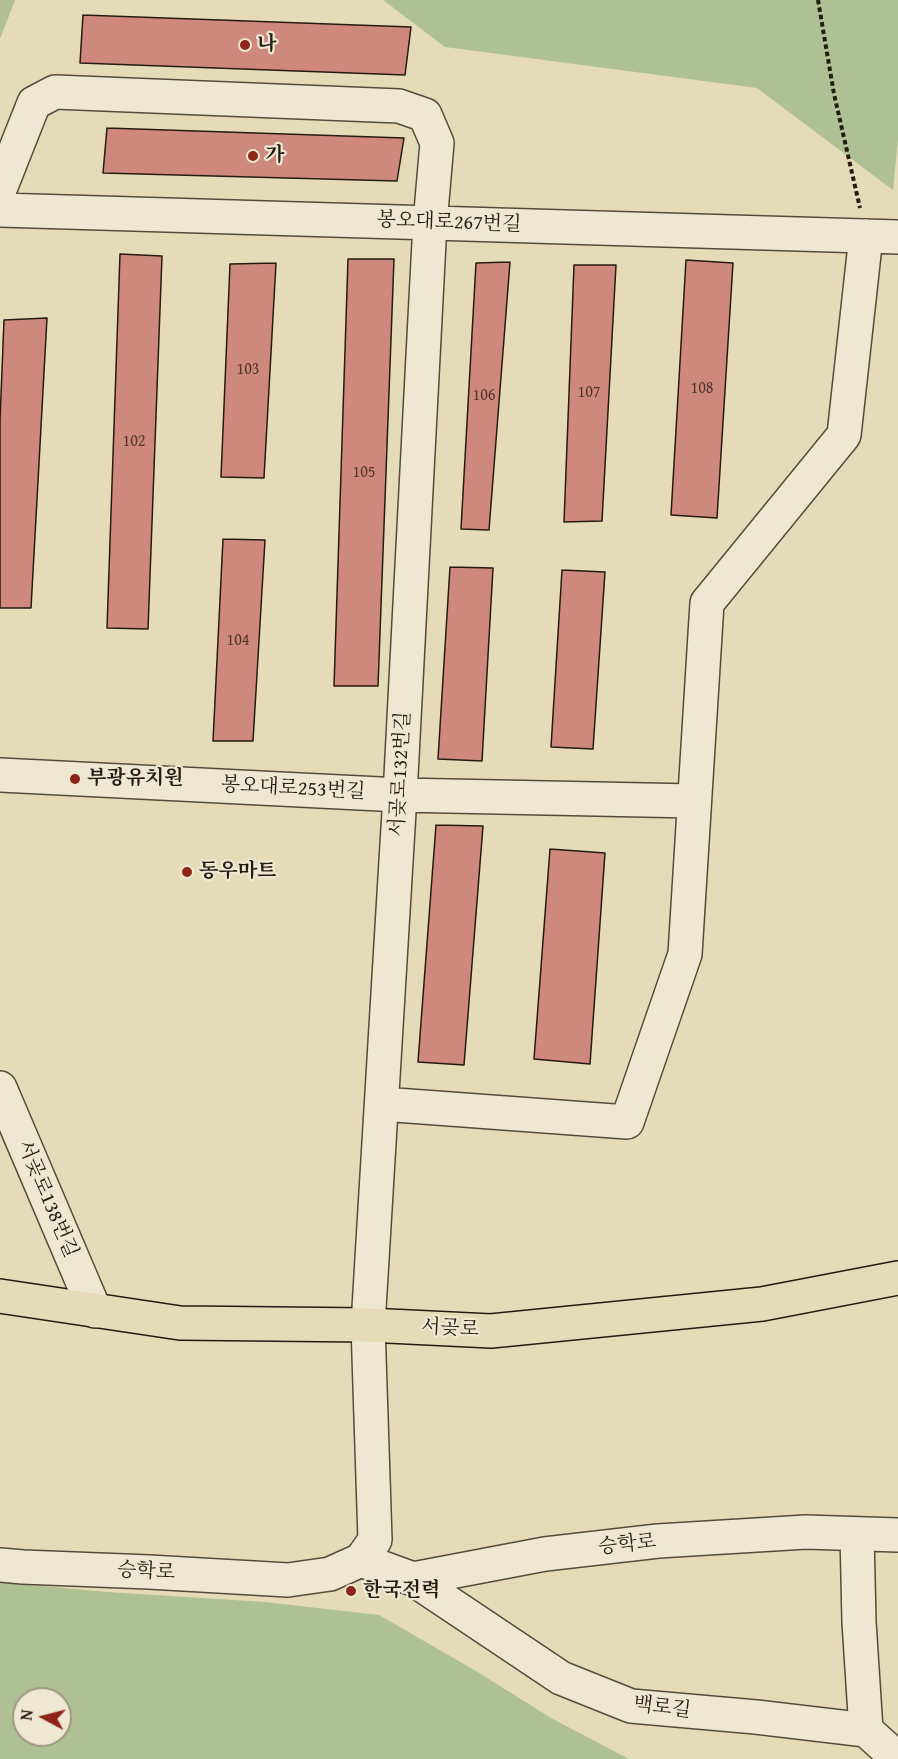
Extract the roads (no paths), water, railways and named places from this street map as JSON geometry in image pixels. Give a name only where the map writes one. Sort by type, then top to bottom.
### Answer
[{"type":"main road","name":"서곶로","points":[[0,1296],[180,1323],[368,1326],[491,1331],[762,1304],[898,1278]]},
{"type":"street","name":"서곶로132번길","points":[[0,189],[34,103],[55,92],[399,106],[425,115],[437,143],[430,223],[400,795],[368,1326]]},
{"type":"street","name":"봉오대로267번길","points":[[0,210],[898,237]]},
{"type":"street","points":[[382,1104],[627,1122],[685,954],[707,603],[843,435],[866,236]]},
{"type":"street","name":"봉오대로253번길","points":[[0,775],[400,795],[693,801]]},
{"type":"street","name":"서곶로138번길","points":[[0,1088],[95,1311]]},
{"type":"street","points":[[368,1326],[375,1540],[361,1560],[413,1579]]},
{"type":"street","name":"승학로","points":[[413,1579],[545,1554],[658,1541],[806,1532],[898,1535]]},
{"type":"street","points":[[857,1534],[859,1622],[866,1730],[898,1759]]},
{"type":"street","name":"승학로","points":[[0,1565],[288,1580],[330,1574],[361,1560]]},
{"type":"street","name":"백로길","points":[[413,1579],[561,1678],[631,1706],[866,1730]]},
{"type":"place","name":"나","points":[[245,45]]},
{"type":"place","name":"가","points":[[253,156]]},
{"type":"place","name":"부광유치원","points":[[75,779]]},
{"type":"place","name":"동우마트","points":[[187,872]]},
{"type":"place","name":"한국전력","points":[[351,1591]]}]
